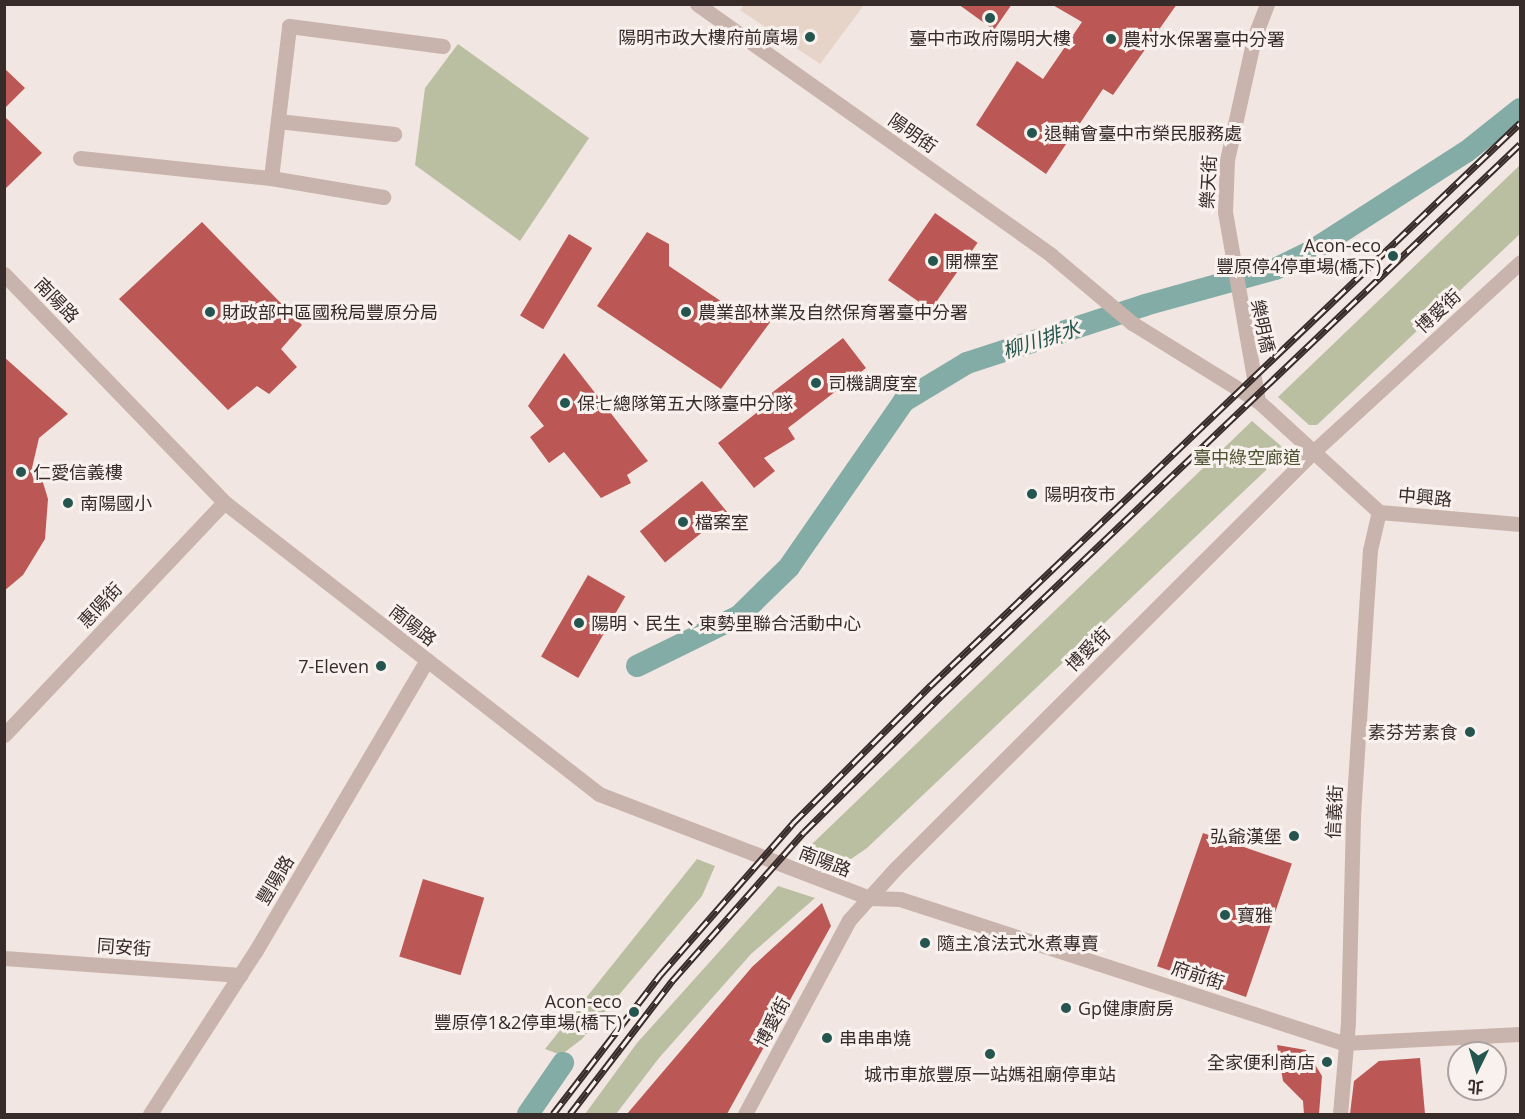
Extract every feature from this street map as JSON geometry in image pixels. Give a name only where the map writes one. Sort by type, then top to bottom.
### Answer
[{"type":"street","name":"陽明街","points":[[697,4],[1051,255],[1101,300],[1132,323],[1258,401]]},
{"type":"street","name":"樂天街","points":[[1230,259],[1224,212],[1227,160],[1254,38],[1267,4]]},
{"type":"street","points":[[271,178],[289,26],[443,46]]},
{"type":"street","points":[[278,121],[394,134]]},
{"type":"street","points":[[80,158],[271,178],[382,197]]},
{"type":"street","name":"樂明橋","points":[[1230,259],[1258,401]]},
{"type":"street","name":"博愛街","points":[[745,1114],[849,920],[1314,452],[1521,262]]},
{"type":"street","name":"南陽路","points":[[4,274],[224,502],[599,794],[870,898]]},
{"type":"street","points":[[1258,401],[1314,452]]},
{"type":"street","name":"中興路","points":[[1314,452],[1378,512],[1521,524]]},
{"type":"street","name":"惠陽街","points":[[4,735],[224,502]]},
{"type":"street","name":"信義街","points":[[1340,1114],[1368,573],[1378,512]]},
{"type":"street","name":"豐陽路","points":[[150,1114],[240,975],[427,660]]},
{"type":"street","name":"府前街","points":[[870,898],[900,899],[1344,1043],[1521,1034]]},
{"type":"street","name":"同安街","points":[[4,958],[240,975]]},
{"type":"green space","points":[[458,44],[589,138],[520,241],[415,165],[425,88]]},
{"type":"green space","name":"臺中綠空廊道","points":[[1520,165],[1520,234],[1317,425],[1309,425],[1278,397]]},
{"type":"green space","name":"臺中綠空廊道","points":[[1252,421],[1281,446],[1282,455],[867,848],[851,859],[839,859],[811,845]]},
{"type":"green space","points":[[697,859],[715,866],[702,896],[582,1039],[561,1055],[545,1049]]},
{"type":"green space","points":[[778,886],[815,898],[751,954],[659,1058],[616,1114],[585,1114],[637,1043]]},
{"type":"shaded area","name":"陽明市政大樓府前廣場","points":[[745,4],[864,5],[820,64],[740,10]]},
{"type":"building","name":"臺中市政府陽明大樓","points":[[958,4],[1012,4],[994,30]]},
{"type":"building","points":[[1051,4],[1177,4],[1113,95],[1103,89],[1046,174],[976,125],[1017,61],[1043,79],[1082,22]]},
{"type":"building","points":[[4,68],[25,88],[4,109]]},
{"type":"building","points":[[4,116],[42,153],[4,190]]},
{"type":"building","name":"開標室","points":[[935,213],[978,243],[931,310],[888,280]]},
{"type":"building","name":"財政部中區國稅局豐原分局","points":[[202,222],[302,325],[281,349],[297,367],[269,394],[257,386],[228,410],[119,299]]},
{"type":"building","name":"農業部林業及自然保育署臺中分署","points":[[647,232],[669,244],[669,266],[731,308],[750,303],[774,317],[721,389],[597,306]]},
{"type":"building","points":[[569,234],[592,248],[543,329],[520,315]]},
{"type":"building","points":[[843,338],[866,368],[788,428],[795,439],[764,458],[775,471],[754,488],[718,443],[769,403],[765,398]]},
{"type":"building","name":"保七總隊第五大隊臺中分隊","points":[[564,353],[648,461],[627,475],[631,483],[601,498],[564,452],[549,463],[530,437],[544,426],[528,406]]},
{"type":"building","name":"仁愛信義樓","points":[[4,357],[68,414],[39,438],[32,468],[41,476],[48,499],[45,539],[23,575],[4,591]]},
{"type":"building","name":"檔案室","points":[[702,481],[727,512],[665,562],[640,531]]},
{"type":"building","name":"陽明、民生、東勢里聯合活動中心","points":[[588,575],[625,596],[578,678],[541,656]]},
{"type":"building","name":"寶雅","points":[[1203,833],[1292,864],[1246,997],[1157,966]]},
{"type":"building","points":[[423,879],[484,898],[461,975],[399,956]]},
{"type":"building","points":[[822,903],[831,926],[727,1114],[627,1114],[752,967]]},
{"type":"building","points":[[1277,1045],[1306,1050],[1322,1076],[1319,1114],[1304,1114],[1303,1101],[1283,1081]]},
{"type":"building","points":[[1420,1058],[1425,1114],[1350,1114],[1354,1081],[1379,1061]]},
{"type":"waterway","name":"柳川排水","points":[[637,666],[739,616],[789,567],[904,401],[967,363],[1145,305],[1275,269],[1310,252],[1466,152],[1520,109]]},
{"type":"waterway","name":"柳川排水","points":[[528,1114],[563,1063]]},
{"type":"railway","points":[[553,1114],[661,974],[793,823],[930,686],[1520,123]]},
{"type":"railway","points":[[570,1114],[672,981],[804,832],[941,696],[1520,144]]},
{"type":"place","name":"臺中市政府陽明大樓","points":[[990,18]]},
{"type":"place","name":"陽明市政大樓府前廣場","points":[[810,37]]},
{"type":"place","name":"農村水保署臺中分署","points":[[1111,39]]},
{"type":"place","name":"退輔會臺中市榮民服務處","points":[[1032,133]]},
{"type":"place","name":"Acon-eco 豐原停4停車場(橋下)","points":[[1393,256]]},
{"type":"place","name":"開標室","points":[[933,261]]},
{"type":"place","name":"財政部中區國稅局豐原分局","points":[[210,312]]},
{"type":"place","name":"農業部林業及自然保育署臺中分署","points":[[686,312]]},
{"type":"place","name":"司機調度室","points":[[816,383]]},
{"type":"place","name":"保七總隊第五大隊臺中分隊","points":[[565,403]]},
{"type":"place","name":"仁愛信義樓","points":[[21,472]]},
{"type":"place","name":"陽明夜市","points":[[1032,494]]},
{"type":"place","name":"南陽國小","points":[[68,503]]},
{"type":"place","name":"檔案室","points":[[683,522]]},
{"type":"place","name":"陽明、民生、東勢里聯合活動中心","points":[[579,623]]},
{"type":"place","name":"7-Eleven","points":[[381,666]]},
{"type":"place","name":"素芬芳素食","points":[[1470,732]]},
{"type":"place","name":"弘爺漢堡","points":[[1294,836]]},
{"type":"place","name":"寶雅","points":[[1225,915]]},
{"type":"place","name":"隨主飡法式水煮專賣","points":[[925,943]]},
{"type":"place","name":"Gp健康廚房","points":[[1066,1008]]},
{"type":"place","name":"Acon-eco 豐原停1&2停車場(橋下)","points":[[634,1012]]},
{"type":"place","name":"串串串燒","points":[[827,1038]]},
{"type":"place","name":"城市車旅豐原一站媽祖廟停車站","points":[[990,1054]]},
{"type":"place","name":"全家便利商店","points":[[1327,1062]]}]
